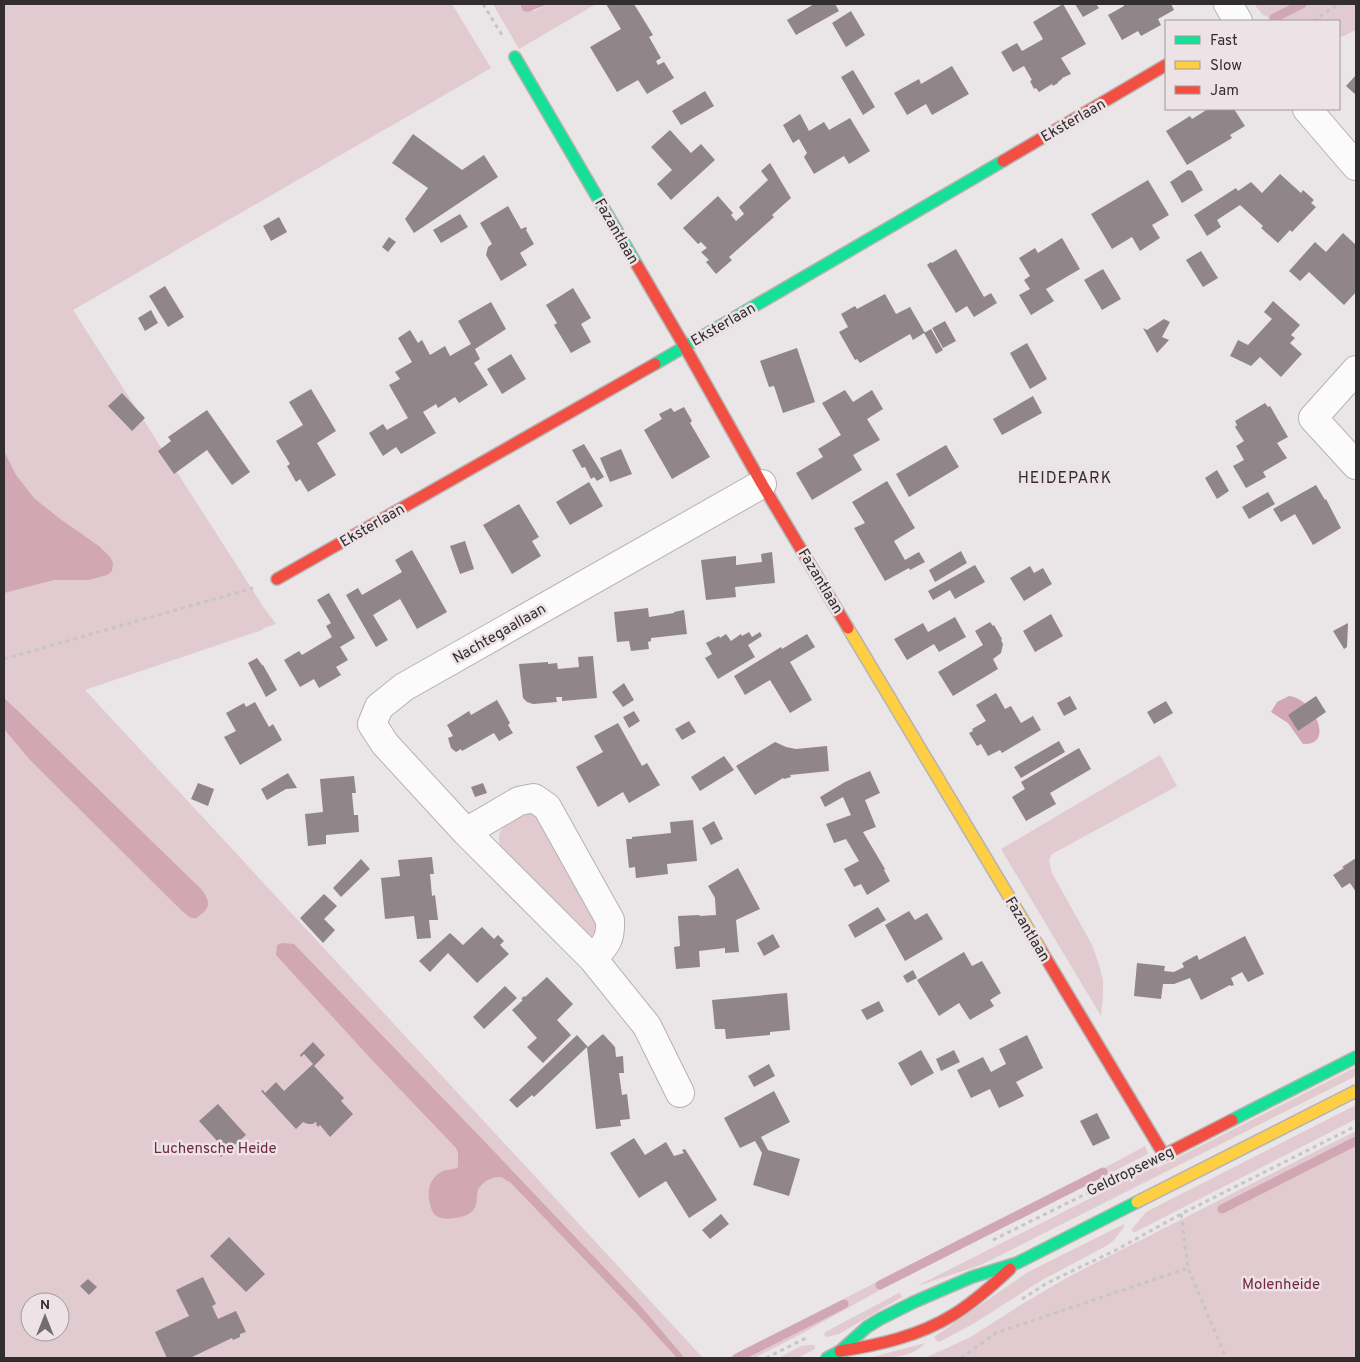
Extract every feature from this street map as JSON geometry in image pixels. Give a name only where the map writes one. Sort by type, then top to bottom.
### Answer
[{"type":"street","points":[[1228,4],[1237,20]]},
{"type":"street","name":"Fazantlaan","points":[[516,57],[685,347],[762,484],[1164,1155]]},
{"type":"street","name":"Eksterlaan","points":[[278,579],[685,347],[1165,66]]},
{"type":"street","points":[[1308,110],[1356,166]]},
{"type":"street","points":[[1352,385],[1313,418],[1356,465]]},
{"type":"street","name":"Nachtegaallaan","points":[[680,1093],[647,1026],[594,959],[466,832],[386,744],[372,724],[379,706],[404,687],[762,484]]},
{"type":"street","points":[[466,832],[519,801],[534,798],[547,807],[610,920],[611,932],[607,942],[594,959]]},
{"type":"street","name":"Geldropseweg","points":[[1164,1155],[1356,1057]]},
{"type":"street","name":"Geldropseweg","points":[[840,1352],[867,1327],[880,1319],[972,1277],[1017,1263],[1356,1091]]},
{"type":"street","name":"Geldropseweg","points":[[827,1358],[840,1352],[876,1345],[926,1329],[952,1316],[973,1302],[1017,1263]]},
{"type":"path","points":[[483,4],[516,57]]},
{"type":"path","points":[[1314,20],[1338,4]]},
{"type":"path","points":[[4,659],[255,588],[278,579]]},
{"type":"path","points":[[1116,1250],[1180,1214],[1356,1126]]},
{"type":"path","name":"Geldropseweg","points":[[990,1241],[1164,1155]]},
{"type":"path","points":[[1180,1214],[1188,1268],[1226,1358]]},
{"type":"path","points":[[961,1358],[996,1333],[1188,1268]]},
{"type":"green space","name":"Luchensche Heide","points":[[4,4],[452,4],[491,68],[73,310],[276,624],[85,690],[703,1358],[4,1358]]},
{"type":"green space","points":[[493,4],[520,4],[520,6],[534,11],[548,4],[596,4],[519,49]]},
{"type":"green space","points":[[1254,4],[1356,4],[1356,30],[1340,38],[1340,20],[1269,20],[1266,15],[1264,16]]},
{"type":"green space","points":[[1160,755],[1177,786],[1052,854],[1049,860],[1052,873],[1092,945],[1098,962],[1103,980],[1101,1016],[1001,849]]},
{"type":"green space","points":[[529,813],[539,815],[599,926],[594,938],[587,938],[502,850],[499,842],[501,830],[510,822]]},
{"type":"green space","points":[[1356,1067],[1356,1076],[981,1265],[917,1286],[1156,1165],[1157,1168]]},
{"type":"green space","points":[[1356,1105],[1356,1119],[1135,1232],[1132,1231],[1146,1212]]},
{"type":"green space","name":"Molenheide","points":[[1356,1131],[1356,1358],[925,1358],[969,1338],[1068,1277]]},
{"type":"green space","points":[[1145,1146],[1148,1154],[880,1290],[754,1358],[728,1358],[958,1240],[1099,1171]]},
{"type":"green space","points":[[1124,1224],[1124,1227],[1113,1241],[1106,1246],[1042,1280],[973,1324],[939,1342],[934,1337],[1028,1272]]},
{"type":"green space","points":[[899,1293],[902,1297],[839,1334],[825,1336],[824,1333],[829,1330]]},
{"type":"green space","points":[[925,1343],[906,1355],[869,1358]]},
{"type":"green space","points":[[814,1345],[815,1349],[798,1358],[778,1358],[801,1346]]},
{"type":"shaded area","points":[[520,4],[548,4],[528,12],[523,11]]},
{"type":"shaded area","points":[[4,451],[16,475],[34,498],[99,546],[110,557],[113,563],[112,571],[107,575],[89,580],[54,580],[4,593]]},
{"type":"shaded area","points":[[1289,696],[1307,705],[1318,722],[1318,738],[1313,743],[1303,744],[1288,723],[1271,712],[1277,702]]},
{"type":"shaded area","points":[[4,699],[200,888],[208,902],[207,909],[204,912],[197,918],[192,918],[182,911],[30,760],[4,729]]},
{"type":"shaded area","points":[[282,943],[294,944],[486,1143],[638,1303],[683,1356],[682,1358],[677,1358],[637,1314],[504,1178],[487,1180],[482,1185],[478,1190],[475,1207],[467,1215],[447,1219],[438,1217],[435,1214],[429,1199],[430,1185],[435,1177],[443,1171],[458,1167],[456,1148],[276,955],[277,945]]},
{"type":"building","points":[[606,4],[634,4],[653,35],[649,37],[661,58],[656,61],[658,65],[664,62],[674,78],[647,94],[638,80],[617,92],[590,47],[621,29]]},
{"type":"building","points":[[814,4],[835,4],[839,11],[796,35],[787,20]]},
{"type":"building","points":[[1063,4],[1086,44],[1061,58],[1071,74],[1062,78],[1053,86],[1052,84],[1039,92],[1036,88],[1034,89],[1030,81],[1032,80],[1024,66],[1013,72],[1001,52],[1017,43],[1022,51],[1043,39],[1033,22]]},
{"type":"building","points":[[1075,4],[1096,4],[1099,8],[1083,17]]},
{"type":"building","points":[[1123,4],[1171,4],[1174,10],[1158,19],[1161,25],[1141,36],[1138,31],[1122,40],[1108,15],[1124,6]]},
{"type":"building","points":[[851,11],[865,35],[846,47],[832,23]]},
{"type":"building","points":[[952,66],[969,94],[932,115],[926,104],[907,115],[894,93],[919,79],[921,84]]},
{"type":"building","points":[[853,70],[875,107],[863,115],[841,77]]},
{"type":"building","points":[[1356,75],[1356,95],[1346,86]]},
{"type":"building","points":[[705,91],[714,106],[681,125],[672,111]]},
{"type":"building","points":[[1206,110],[1235,110],[1245,126],[1230,135],[1232,138],[1187,165],[1166,131],[1190,116],[1192,119]]},
{"type":"building","points":[[800,114],[809,131],[824,122],[829,130],[850,118],[870,151],[849,164],[844,156],[814,174],[804,157],[807,153],[799,139],[793,143],[783,125]]},
{"type":"building","points":[[670,130],[691,153],[701,144],[715,160],[671,200],[657,184],[672,170],[651,147]]},
{"type":"building","points":[[413,134],[462,170],[484,155],[498,177],[414,233],[405,219],[428,188],[392,163]]},
{"type":"building","points":[[770,163],[791,198],[772,215],[774,217],[729,257],[732,260],[716,274],[706,262],[709,260],[701,252],[707,248],[701,242],[698,244],[683,228],[718,196],[733,213],[731,215],[736,221],[744,214],[739,207],[768,180],[761,171]]},
{"type":"building","points":[[1188,170],[1192,171],[1203,190],[1182,203],[1170,182]]},
{"type":"building","points":[[1280,174],[1301,193],[1303,190],[1314,200],[1311,203],[1316,207],[1292,232],[1290,230],[1278,243],[1240,205],[1217,220],[1221,227],[1207,236],[1194,215],[1236,188],[1238,191],[1251,182],[1262,193]]},
{"type":"building","points":[[1148,180],[1169,215],[1152,225],[1160,238],[1140,251],[1132,237],[1112,249],[1091,214]]},
{"type":"building","points":[[508,206],[521,229],[526,227],[534,244],[520,253],[527,265],[501,281],[486,255],[488,247],[492,244],[480,223]]},
{"type":"building","points":[[460,214],[468,227],[441,243],[433,230]]},
{"type":"building","points":[[279,217],[287,232],[271,241],[263,226]]},
{"type":"building","points":[[1343,233],[1356,245],[1356,292],[1344,305],[1309,272],[1300,281],[1289,271],[1315,242],[1326,252]]},
{"type":"building","points":[[389,237],[396,242],[388,252],[382,247]]},
{"type":"building","points":[[1062,238],[1080,269],[1046,289],[1054,301],[1031,315],[1019,295],[1030,289],[1024,280],[1030,276],[1019,258],[1035,248],[1038,253]]},
{"type":"building","points":[[956,249],[984,297],[991,293],[997,303],[974,317],[967,306],[956,313],[927,265]]},
{"type":"building","points":[[1201,251],[1218,278],[1203,287],[1186,260]]},
{"type":"building","points":[[1103,269],[1121,299],[1102,310],[1084,280]]},
{"type":"building","points":[[165,286],[184,317],[168,327],[149,296]]},
{"type":"building","points":[[573,288],[591,318],[581,324],[591,342],[571,353],[554,325],[557,323],[546,305]]},
{"type":"building","points":[[885,294],[896,314],[910,307],[925,333],[931,329],[943,350],[936,354],[924,333],[913,340],[910,334],[860,363],[857,359],[855,360],[839,332],[848,327],[841,314],[855,306],[857,309]]},
{"type":"building","points":[[1273,301],[1300,325],[1291,335],[1295,338],[1290,343],[1302,354],[1281,377],[1260,357],[1251,366],[1230,356],[1238,340],[1248,345],[1272,319],[1264,312]]},
{"type":"building","points":[[491,302],[506,329],[475,349],[480,359],[474,363],[488,385],[459,403],[455,397],[438,408],[436,404],[423,412],[436,433],[401,454],[396,447],[383,456],[369,433],[383,424],[387,430],[408,418],[389,385],[400,379],[395,372],[412,362],[398,338],[410,330],[418,343],[422,340],[430,355],[445,346],[450,356],[471,344],[458,321]]},
{"type":"building","points":[[151,310],[158,323],[145,331],[138,318]]},
{"type":"building","points":[[1164,319],[1170,322],[1162,337],[1169,340],[1157,353],[1143,328],[1147,330]]},
{"type":"building","points":[[945,321],[956,341],[943,348],[932,328]]},
{"type":"building","points":[[1027,343],[1047,379],[1030,389],[1010,353]]},
{"type":"building","points":[[797,348],[815,402],[783,413],[774,386],[769,387],[760,361]]},
{"type":"building","points":[[511,354],[526,379],[502,394],[487,369]]},
{"type":"building","points":[[311,389],[336,431],[317,443],[336,475],[308,492],[300,479],[296,482],[287,466],[290,464],[276,441],[303,425],[289,402]]},
{"type":"building","points":[[845,390],[853,402],[872,390],[883,409],[867,419],[880,440],[853,455],[862,470],[812,500],[796,473],[823,457],[818,449],[841,435],[822,403]]},
{"type":"building","points":[[122,393],[145,418],[132,431],[108,406]]},
{"type":"building","points":[[1033,396],[1042,413],[1002,435],[993,419]]},
{"type":"building","points":[[1265,403],[1268,407],[1270,406],[1288,437],[1277,443],[1287,458],[1263,472],[1266,477],[1246,488],[1233,466],[1244,460],[1236,446],[1244,441],[1235,427],[1237,425],[1235,421]]},
{"type":"building","points":[[684,407],[692,421],[690,423],[710,457],[672,479],[644,430],[662,419],[659,414],[671,408],[674,412]]},
{"type":"building","points":[[207,410],[250,472],[232,485],[207,450],[174,474],[158,451],[171,441],[168,437]]},
{"type":"building","points":[[584,444],[604,477],[597,481],[594,477],[591,479],[585,467],[582,468],[572,450]]},
{"type":"building","points":[[946,445],[959,467],[909,497],[896,474]]},
{"type":"building","points":[[621,449],[632,474],[610,482],[600,458]]},
{"type":"building","points":[[1217,470],[1229,491],[1217,499],[1205,478]]},
{"type":"building","points":[[887,481],[915,528],[894,541],[905,560],[919,552],[925,562],[885,581],[854,528],[865,523],[852,502]]},
{"type":"building","points":[[589,482],[603,506],[570,525],[556,502]]},
{"type":"building","points":[[1316,485],[1326,499],[1341,528],[1313,545],[1295,514],[1281,522],[1273,509]]},
{"type":"building","points":[[1268,492],[1275,504],[1249,519],[1242,507]]},
{"type":"building","points":[[519,504],[539,537],[532,541],[541,556],[512,574],[483,525]]},
{"type":"building","points":[[465,541],[474,569],[460,574],[450,546]]},
{"type":"building","points":[[412,550],[447,612],[417,629],[400,599],[373,615],[388,640],[376,647],[346,595],[358,588],[362,595],[402,572],[395,560]]},
{"type":"building","points":[[961,551],[967,563],[935,582],[929,570]]},
{"type":"building","points":[[772,552],[775,583],[735,587],[736,597],[706,600],[701,560],[736,556],[736,565],[762,562],[761,554]]},
{"type":"building","points":[[975,565],[985,582],[955,599],[950,590],[933,600],[928,591]]},
{"type":"building","points":[[1030,566],[1034,573],[1043,568],[1052,584],[1024,601],[1010,578]]},
{"type":"building","points":[[329,593],[355,638],[340,647],[348,660],[336,667],[341,675],[319,688],[314,679],[300,687],[284,660],[299,651],[302,655],[332,637],[326,626],[331,623],[317,600]]},
{"type":"building","points":[[648,608],[649,617],[684,610],[687,634],[651,638],[651,641],[648,642],[649,649],[631,651],[629,641],[617,642],[614,612]]},
{"type":"building","points":[[1051,614],[1063,636],[1035,652],[1023,631]]},
{"type":"building","points":[[955,617],[966,637],[939,652],[934,644],[907,660],[894,639],[923,623],[928,632]]},
{"type":"building","points":[[990,622],[994,625],[1003,644],[1001,653],[993,659],[998,669],[953,696],[938,672],[983,645],[975,631]]},
{"type":"building","points":[[1348,623],[1347,647],[1344,649],[1333,631]]},
{"type":"building","points":[[749,632],[752,637],[760,632],[762,636],[748,645],[755,657],[718,679],[705,658],[712,654],[706,643],[726,634],[731,641],[741,634],[742,636]]},
{"type":"building","points":[[807,634],[815,647],[790,662],[812,700],[790,713],[770,680],[745,695],[734,676],[781,647],[782,649]]},
{"type":"building","points":[[593,656],[597,698],[562,701],[562,697],[556,697],[557,702],[533,704],[523,698],[519,664],[548,662],[548,664],[557,663],[558,669],[579,667],[578,657]]},
{"type":"building","points":[[257,658],[277,690],[266,697],[248,663]]},
{"type":"building","points":[[624,683],[634,700],[623,707],[612,692]]},
{"type":"building","points":[[996,693],[1005,709],[1011,706],[1021,723],[1033,716],[1041,730],[1002,753],[1000,750],[988,756],[981,744],[977,746],[969,733],[973,731],[972,729],[986,721],[976,705]]},
{"type":"building","points":[[1070,696],[1077,709],[1064,716],[1057,703]]},
{"type":"building","points":[[1316,696],[1326,712],[1298,731],[1288,715]]},
{"type":"building","points":[[497,700],[510,723],[508,725],[513,733],[499,741],[494,733],[462,751],[461,749],[456,752],[451,748],[448,738],[453,736],[447,725],[469,711],[471,715]]},
{"type":"building","points":[[1166,701],[1173,713],[1154,724],[1147,712]]},
{"type":"building","points":[[255,702],[269,727],[273,724],[282,740],[240,765],[224,737],[236,731],[226,713],[244,703],[246,707]]},
{"type":"building","points":[[634,711],[640,721],[629,728],[623,717]]},
{"type":"building","points":[[689,721],[696,732],[682,740],[675,729]]},
{"type":"building","points":[[618,723],[642,766],[647,763],[660,785],[629,803],[623,792],[598,807],[576,767],[603,752],[594,736]]},
{"type":"building","points":[[1059,741],[1065,752],[1021,778],[1014,767]]},
{"type":"building","points":[[775,742],[796,749],[827,746],[829,771],[790,775],[791,777],[783,778],[755,795],[736,766]]},
{"type":"building","points":[[1079,748],[1091,769],[1050,793],[1056,804],[1026,821],[1012,797],[1025,789],[1021,782]]},
{"type":"building","points":[[724,756],[734,770],[700,791],[691,777]]},
{"type":"building","points":[[870,771],[880,793],[865,800],[876,827],[863,832],[890,881],[867,895],[861,884],[854,887],[844,869],[859,861],[846,839],[834,843],[826,824],[851,815],[843,797],[825,807],[820,797],[845,782]]},
{"type":"building","points":[[288,773],[297,788],[286,789],[267,800],[261,789]]},
{"type":"building","points":[[354,776],[356,793],[352,793],[354,815],[358,815],[359,832],[326,835],[326,844],[308,846],[305,814],[323,812],[320,779]]},
{"type":"building","points":[[198,783],[214,789],[208,806],[191,799]]},
{"type":"building","points":[[483,783],[487,793],[475,797],[471,787]]},
{"type":"building","points":[[693,820],[697,861],[667,864],[668,874],[636,878],[635,867],[629,868],[626,839],[671,833],[670,822]]},
{"type":"building","points":[[714,821],[723,839],[711,845],[702,828]]},
{"type":"building","points":[[432,857],[434,874],[430,874],[432,896],[435,895],[438,920],[429,920],[431,938],[417,939],[414,916],[385,919],[381,878],[400,876],[398,860]]},
{"type":"building","points":[[1356,858],[1356,892],[1350,883],[1342,888],[1333,875]]},
{"type":"building","points":[[361,859],[370,869],[341,897],[333,888]]},
{"type":"building","points":[[738,868],[760,909],[736,920],[739,952],[725,953],[725,948],[699,951],[700,967],[676,969],[674,947],[680,946],[678,916],[716,915],[715,898],[708,886]]},
{"type":"building","points":[[324,894],[337,906],[324,919],[335,930],[323,943],[300,918]]},
{"type":"building","points":[[878,907],[886,920],[855,938],[848,925]]},
{"type":"building","points":[[909,911],[915,920],[927,913],[943,939],[905,961],[885,925]]},
{"type":"building","points":[[482,927],[494,939],[498,935],[504,941],[500,945],[509,954],[477,983],[448,953],[430,972],[419,961],[450,933],[463,945]]},
{"type":"building","points":[[773,934],[780,947],[764,956],[757,943]]},
{"type":"building","points":[[1245,936],[1264,974],[1248,982],[1242,972],[1231,978],[1234,985],[1230,985],[1201,1000],[1190,978],[1174,984],[1163,984],[1161,999],[1134,996],[1137,963],[1165,966],[1164,971],[1174,972],[1184,967],[1182,963],[1197,955],[1199,960]]},
{"type":"building","points":[[964,952],[972,966],[982,961],[1001,993],[990,1000],[994,1006],[970,1020],[959,1003],[939,1016],[917,980]]},
{"type":"building","points":[[913,970],[917,978],[907,983],[903,976]]},
{"type":"building","points":[[547,977],[573,1004],[557,1020],[571,1035],[543,1063],[527,1047],[537,1038],[512,1010],[523,1000],[521,999],[524,996]]},
{"type":"building","points":[[505,986],[517,998],[484,1029],[473,1017]]},
{"type":"building","points":[[787,993],[790,1030],[770,1032],[770,1035],[726,1039],[725,1029],[715,1029],[712,1000]]},
{"type":"building","points":[[879,1001],[884,1011],[867,1020],[861,1010]]},
{"type":"building","points":[[603,1034],[615,1047],[616,1057],[623,1056],[624,1073],[619,1073],[622,1095],[627,1094],[630,1119],[620,1120],[621,1126],[596,1129],[587,1047],[534,1097],[532,1095],[517,1108],[509,1100],[577,1035],[588,1047]]},
{"type":"building","points":[[1027,1035],[1043,1068],[1016,1082],[1024,1096],[999,1108],[990,1089],[971,1098],[957,1070],[983,1057],[991,1072],[1006,1064],[999,1049]]},
{"type":"building","points":[[313,1042],[325,1055],[314,1066],[344,1098],[341,1101],[353,1114],[330,1137],[315,1122],[308,1124],[303,1122],[296,1129],[261,1091],[263,1090],[265,1093],[276,1082],[284,1091],[313,1064],[304,1054],[301,1057],[300,1055]]},
{"type":"building","points":[[921,1050],[934,1073],[911,1086],[898,1063]]},
{"type":"building","points":[[954,1050],[960,1062],[941,1071],[936,1059]]},
{"type":"building","points":[[769,1064],[775,1076],[754,1087],[748,1076]]},
{"type":"building","points":[[774,1091],[790,1122],[761,1137],[768,1150],[800,1159],[789,1196],[753,1185],[762,1153],[755,1141],[740,1148],[724,1118]]},
{"type":"building","points":[[218,1104],[246,1135],[221,1157],[214,1148],[219,1143],[199,1121]]},
{"type":"building","points":[[1097,1113],[1110,1138],[1093,1146],[1080,1121]]},
{"type":"building","points":[[634,1138],[645,1155],[666,1142],[674,1156],[684,1153],[682,1150],[685,1149],[717,1200],[689,1218],[666,1181],[639,1198],[610,1153]]},
{"type":"building","points":[[721,1214],[729,1224],[710,1239],[702,1230]]},
{"type":"building","points":[[229,1237],[265,1274],[246,1292],[210,1256]]},
{"type":"building","points":[[203,1277],[216,1304],[212,1306],[218,1319],[236,1311],[246,1332],[240,1334],[240,1337],[233,1340],[232,1338],[190,1358],[167,1358],[155,1332],[189,1316],[176,1290]]},
{"type":"building","points":[[88,1279],[97,1287],[89,1295],[80,1286]]},
{"type":"waterway","points":[[1274,18],[1302,4]]},
{"type":"waterway","points":[[1222,1209],[1356,1141]]},
{"type":"waterway","points":[[880,1285],[1103,1172]]},
{"type":"waterway","points":[[737,1358],[844,1304]]},
{"type":"traffic: fast","points":[[515,57],[637,265]]},
{"type":"traffic: fast","points":[[655,364],[1003,161]]},
{"type":"traffic: fast","points":[[1232,1120],[1356,1057]]},
{"type":"traffic: fast","points":[[827,1358],[840,1351],[867,1327],[880,1319],[972,1277],[1017,1263],[1137,1202]]},
{"type":"traffic: slow","points":[[848,628],[1041,950]]},
{"type":"traffic: slow","points":[[1137,1202],[1356,1091]]},
{"type":"traffic: jam","points":[[1003,161],[1165,66]]},
{"type":"traffic: jam","points":[[637,265],[762,484],[848,628]]},
{"type":"traffic: jam","points":[[277,579],[655,364]]},
{"type":"traffic: jam","points":[[1041,950],[1164,1155],[1232,1120]]},
{"type":"traffic: jam","points":[[840,1351],[898,1339],[926,1329],[961,1310],[990,1288],[1010,1269]]},
{"type":"district","name":"HEIDEPARK","points":[[1065,477]]}]
